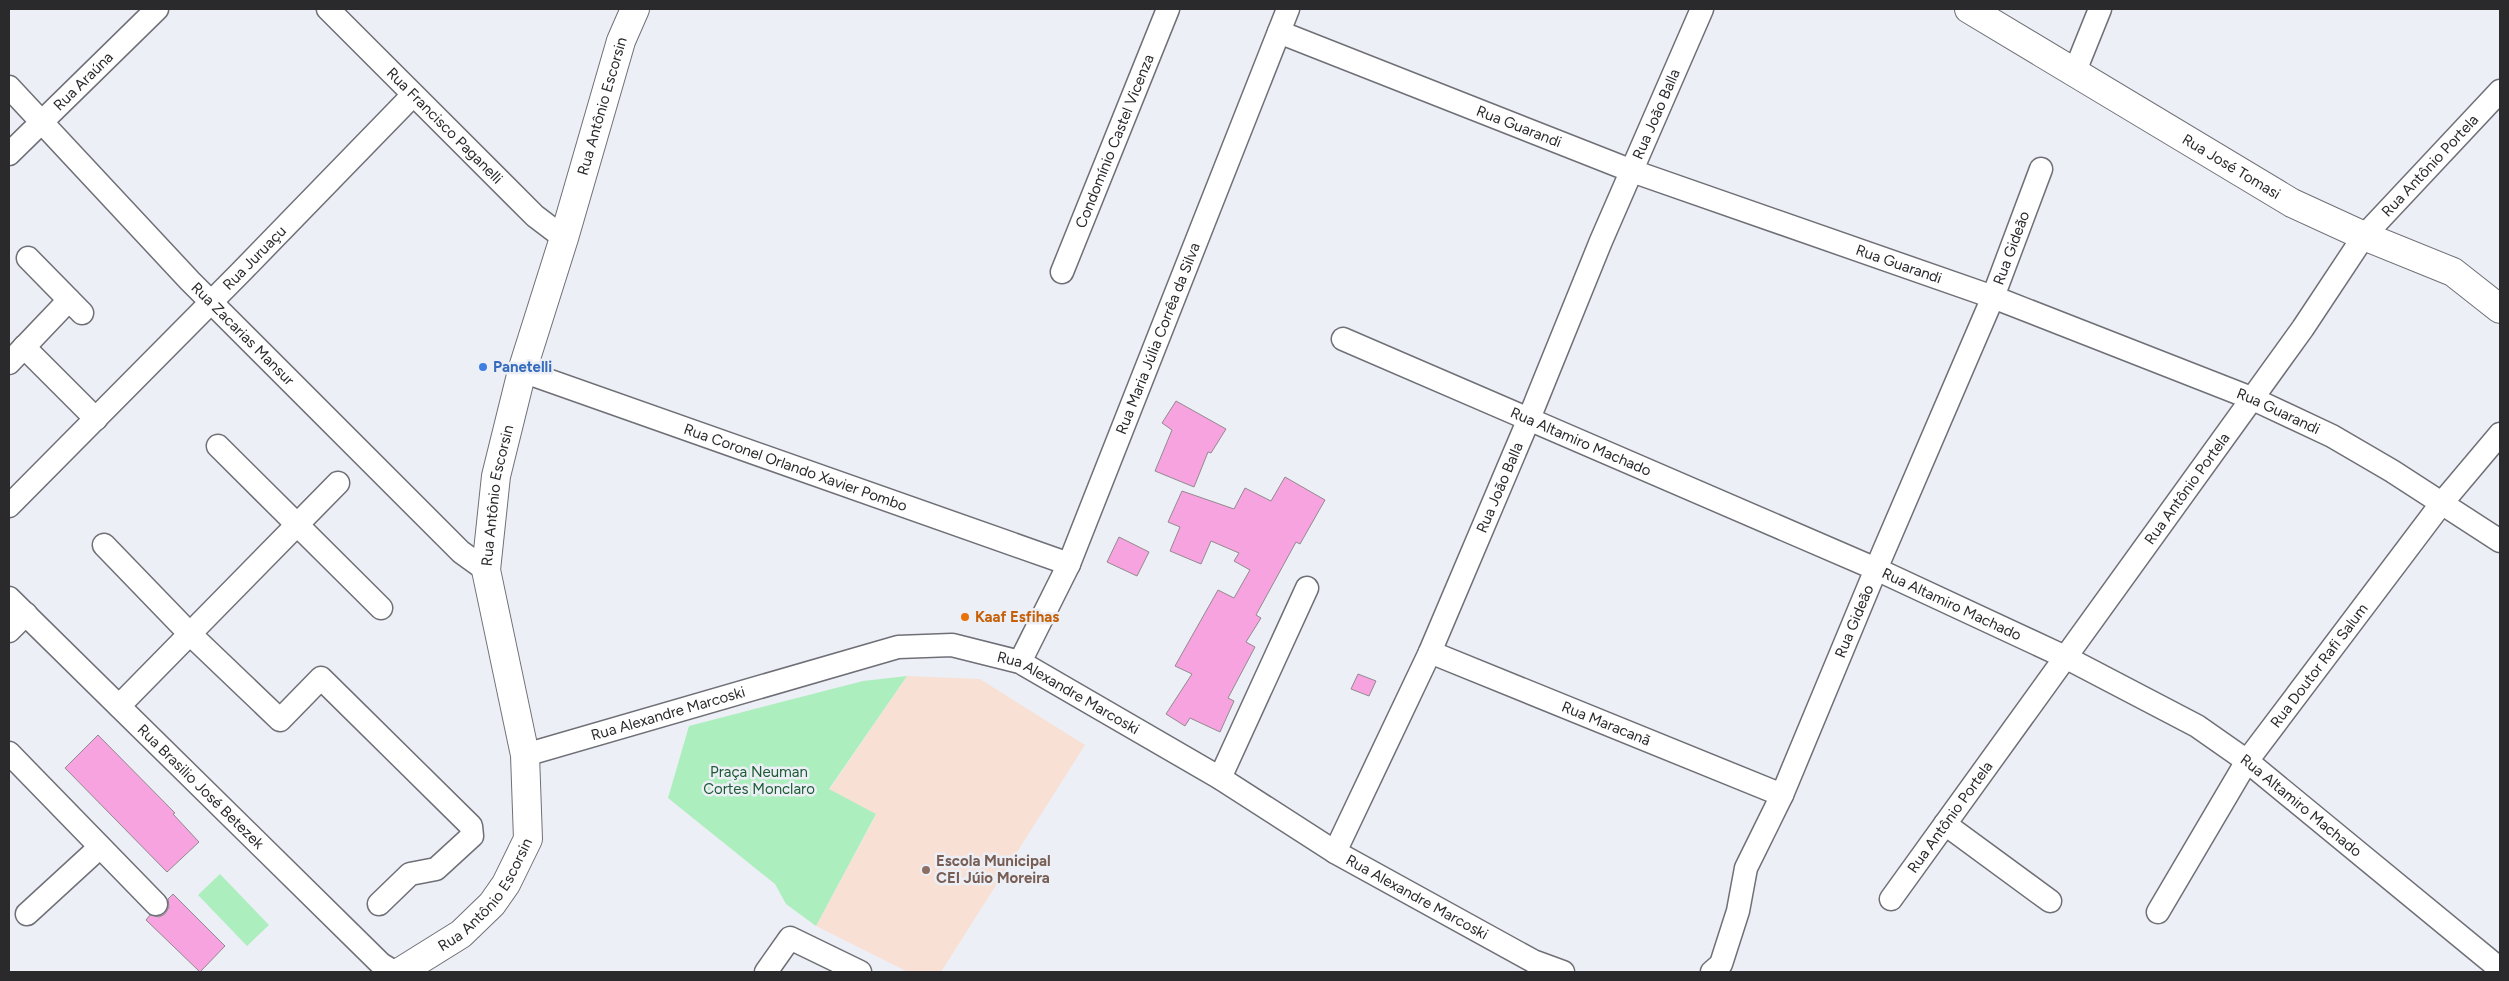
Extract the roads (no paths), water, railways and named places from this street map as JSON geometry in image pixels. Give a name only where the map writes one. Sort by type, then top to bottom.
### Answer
[{"type":"main road","name":"Rua Antônio Escorsin","points":[[400,972],[461,934],[492,904],[506,884],[528,839],[524,755],[486,570],[496,476],[522,371],[564,238],[621,41],[634,9]]},
{"type":"main road","name":"Rua José Tomasi","points":[[1969,9],[2292,203],[2364,236],[2453,272],[2500,310]]},
{"type":"street","name":"Rua Araúna","points":[[9,154],[157,9]]},
{"type":"street","name":"Rua Francisco Paganelli","points":[[328,9],[535,216],[564,238]]},
{"type":"street","name":"Condomínio Castel Vicenza","points":[[1062,272],[1168,9]]},
{"type":"street","name":"Rua Maria Júlia Corrêa da Silva","points":[[1020,662],[1070,564],[1104,471],[1288,9]]},
{"type":"street","name":"Rua João Balla","points":[[1335,852],[1430,652],[1702,9]]},
{"type":"street","points":[[2075,71],[2100,9]]},
{"type":"street","name":"Rua Guarandi","points":[[1279,32],[1632,171],[1993,298],[2251,398],[2332,436],[2392,471],[2500,541]]},
{"type":"street","name":"Rua Zacarias Mansur","points":[[9,87],[190,281],[461,552],[486,570]]},
{"type":"street","name":"Rua Antônio Portela","points":[[1890,899],[2303,328],[2364,236],[2500,91]]},
{"type":"street","name":"Rua Juruaçu","points":[[9,506],[413,95]]},
{"type":"street","name":"Rua Gideão","points":[[1717,968],[1738,911],[1746,868],[1782,795],[1876,569],[1993,298],[2041,169]]},
{"type":"street","points":[[28,258],[76,307],[16,355],[96,419]]},
{"type":"street","name":"Rua Altamiro Machado","points":[[1343,339],[1528,421],[1876,569],[2065,656],[2197,726],[2247,761],[2500,969]]},
{"type":"street","name":"Rua Coronel Orlando Xavier Pombo","points":[[522,371],[1070,564]]},
{"type":"street","name":"Rua Doutor Rafi Salum","points":[[2158,912],[2247,761],[2441,504],[2500,434]]},
{"type":"street","points":[[218,446],[381,608]]},
{"type":"street","points":[[119,706],[338,483]]},
{"type":"street","points":[[104,545],[190,634],[280,720],[322,678],[471,826],[472,836],[436,869],[410,874],[379,904]]},
{"type":"street","points":[[1220,778],[1307,588]]},
{"type":"street","name":"Rua Brasilio José Betezek","points":[[9,598],[381,964],[394,972]]},
{"type":"street","points":[[9,631],[26,614]]},
{"type":"street","name":"Rua Alexandre Marcoski","points":[[524,755],[898,647],[952,645],[1020,662],[1220,778],[1335,852],[1533,961],[1563,972]]},
{"type":"street","name":"Rua Maracanã","points":[[1430,652],[1782,795]]},
{"type":"street","points":[[9,754],[156,904]]},
{"type":"street","points":[[1945,824],[2050,901]]},
{"type":"street","points":[[27,914],[100,847]]},
{"type":"street","points":[[766,972],[790,938],[860,972]]},
{"type":"place","name":"Panetelli","points":[[483,367]]},
{"type":"place","name":"Kaaf Esfihas","points":[[965,617]]},
{"type":"place","name":"Escola Municipal CEI Júio Moreira","points":[[926,870]]},
{"type":"park label","name":"Praça Neuman Cortes Monclaro","points":[[759,780]]}]
